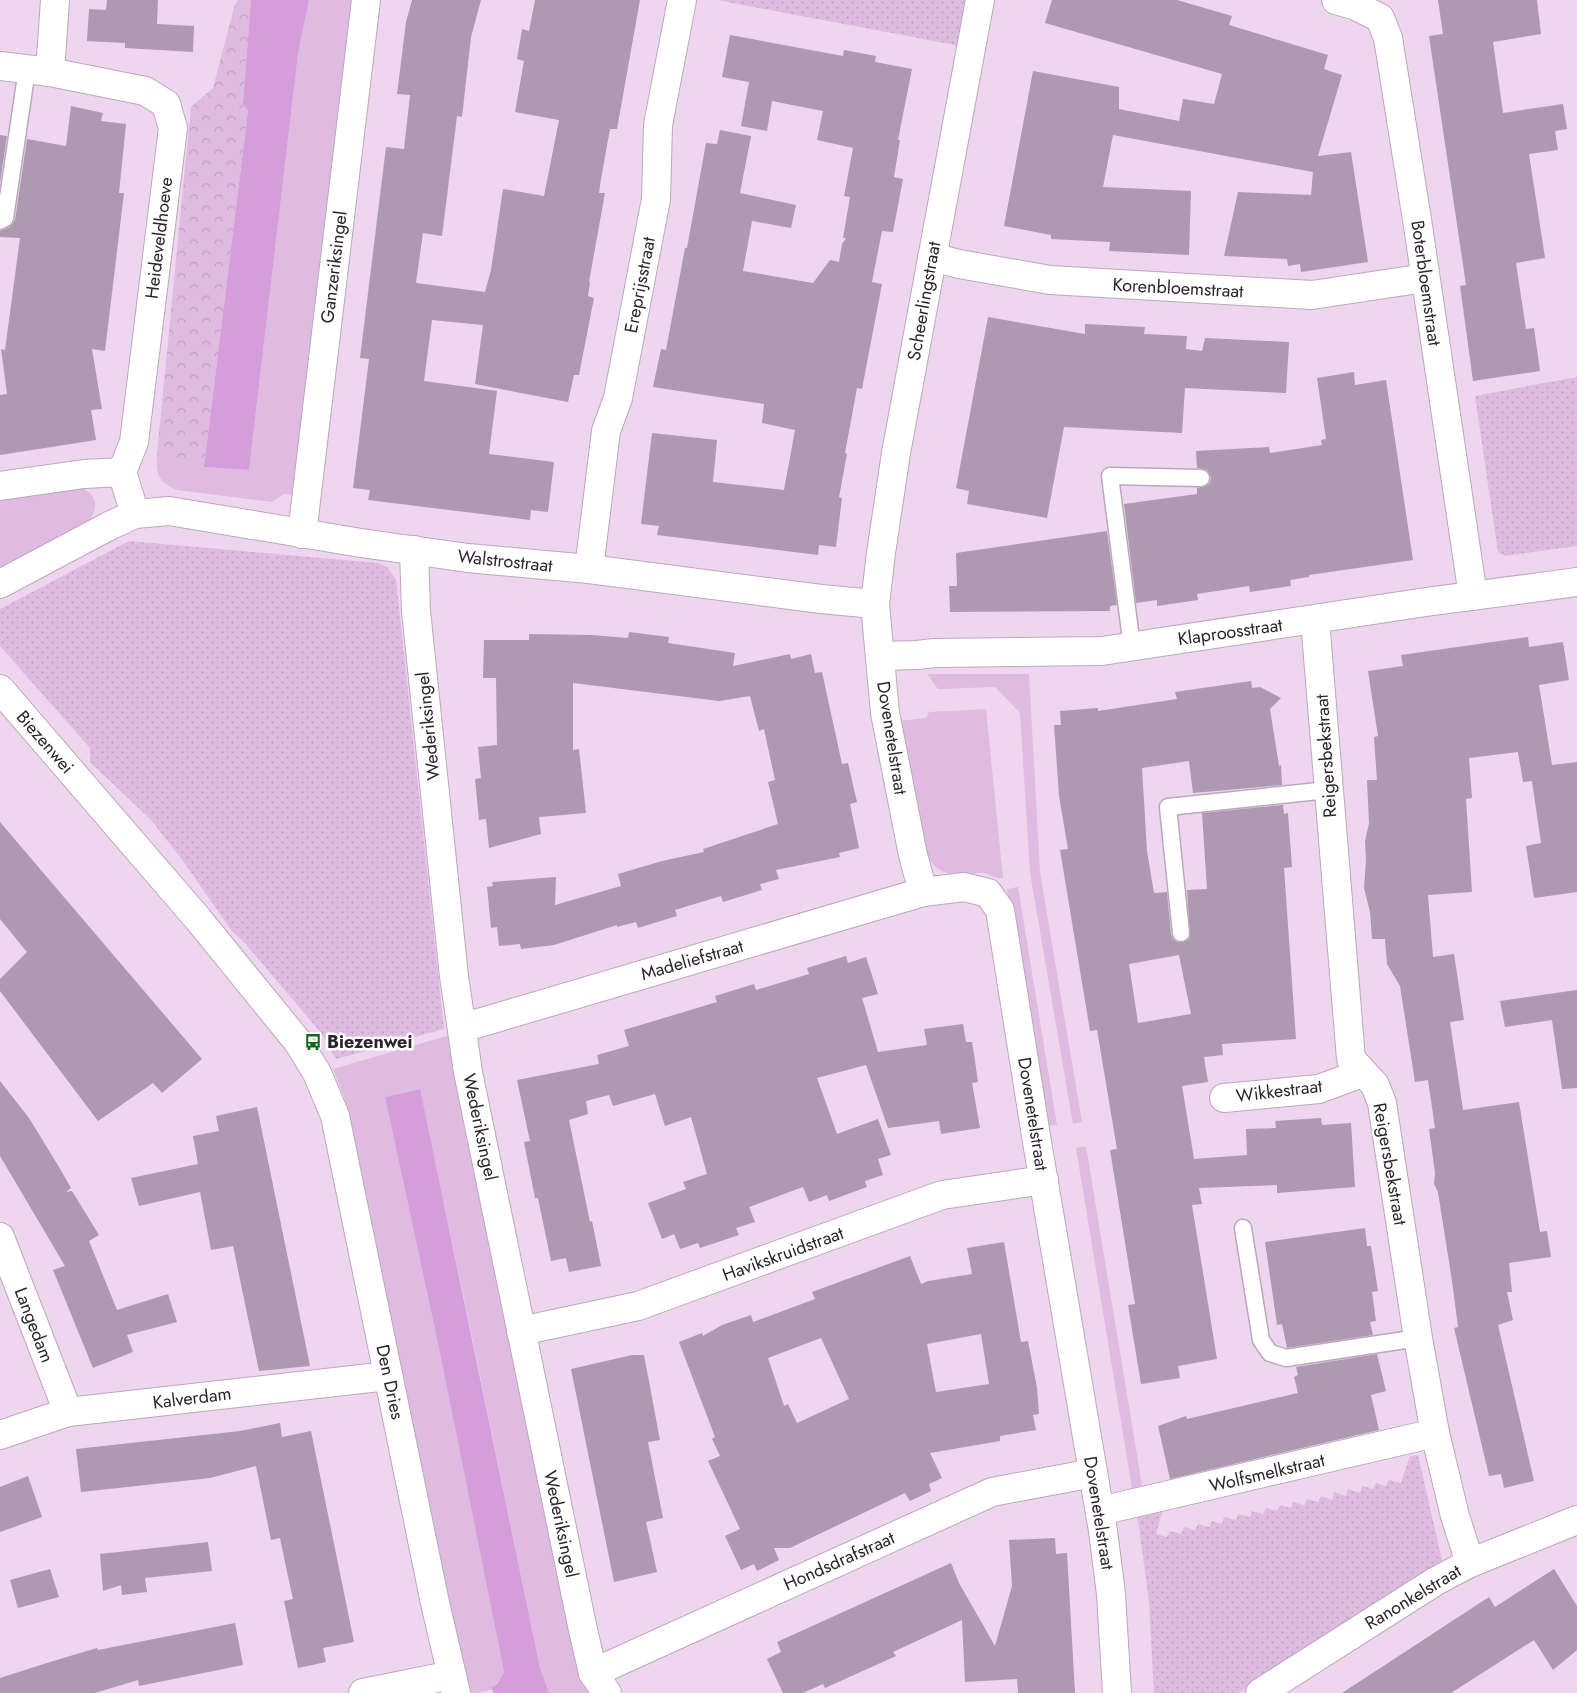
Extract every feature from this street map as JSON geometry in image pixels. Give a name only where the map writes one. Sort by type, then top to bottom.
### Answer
[{"type":"street","points":[[38,70],[55,0]]},
{"type":"street","name":"Ganzeriksingel","points":[[302,534],[366,0]]},
{"type":"street","name":"Ereprijsstraat","points":[[589,569],[606,431],[618,398],[656,199],[658,124],[682,0]]},
{"type":"street","name":"Scheerlingstraat","points":[[875,604],[896,453],[980,0]]},
{"type":"street","name":"Boterbloemstraat","points":[[1336,0],[1356,6],[1380,18],[1388,38],[1473,596]]},
{"type":"street","name":"Heideveldhoeve","points":[[0,66],[38,70],[145,91],[166,104],[173,128],[134,442],[122,472]]},
{"type":"street","name":"Korenbloemstraat","points":[[932,257],[959,264],[1050,280],[1302,294],[1426,278]]},
{"type":"street","points":[[0,486],[84,474],[122,472],[136,514],[109,526],[0,584]]},
{"type":"street","name":"Walstrostraat","points":[[136,514],[169,512],[302,534],[468,558],[589,569],[821,599],[875,604]]},
{"type":"street","name":"Wederiksingel","points":[[414,550],[416,611],[454,976],[468,1072],[521,1331],[600,1683]]},
{"type":"street","name":"Klaproosstraat","points":[[880,656],[934,653],[1102,652],[1577,582]]},
{"type":"street","name":"Dovenetelstraat","points":[[875,604],[885,713],[913,855],[923,892],[964,887],[988,893],[1000,910],[1100,1511],[1111,1594],[1117,1693]]},
{"type":"street","name":"Reigersbekstraat","points":[[1315,620],[1351,1059],[1375,1085],[1382,1103],[1418,1338],[1435,1433],[1455,1516],[1470,1563]]},
{"type":"street","name":"Biezenwei","points":[[0,689],[198,919],[298,1042],[317,1073]]},
{"type":"street","name":"Madeliefstraat","points":[[462,1028],[923,892]]},
{"type":"street","name":"Den Dries","points":[[317,1073],[335,1116],[433,1593],[454,1684]]},
{"type":"street","name":"Wikkestraat","points":[[1224,1098],[1319,1090],[1362,1073]]},
{"type":"street","name":"Havikskruidstraat","points":[[521,1331],[638,1306],[942,1196],[1044,1180]]},
{"type":"street","name":"Langedam","points":[[0,1237],[68,1412]]},
{"type":"street","name":"Kalverdam","points":[[0,1435],[68,1412],[388,1376]]},
{"type":"street","name":"Wolfsmelkstraat","points":[[1100,1511],[1435,1433]]},
{"type":"street","name":"Hondsdrafstraat","points":[[600,1683],[992,1492],[1093,1473]]},
{"type":"street","name":"Ranonkelstraat","points":[[1260,1693],[1436,1581],[1470,1563],[1577,1520]]},
{"type":"street","points":[[363,1693],[454,1684]]},
{"type":"lane","points":[[0,220],[5,218],[38,70]]},
{"type":"lane","points":[[1132,647],[1110,476],[1201,478]]},
{"type":"lane","points":[[1181,933],[1168,807],[1328,790]]},
{"type":"lane","points":[[1243,1228],[1261,1340],[1270,1353],[1286,1358],[1418,1338]]},
{"type":"green space","points":[[238,0],[251,0],[243,104],[248,111],[204,467],[157,454],[191,107],[213,88],[234,7]]},
{"type":"green space","points":[[309,0],[356,0],[296,486],[292,495],[284,494],[272,502],[177,490],[162,480],[157,467],[157,454],[204,467],[249,470],[298,54]]},
{"type":"green space","points":[[717,0],[969,0],[960,46]]},
{"type":"green space","points":[[1577,377],[1577,546],[1505,556],[1498,552],[1475,396]]},
{"type":"green space","points":[[82,488],[91,494],[95,502],[94,511],[89,521],[0,567],[0,499]]},
{"type":"green space","points":[[129,541],[378,563],[387,567],[396,579],[444,1029],[336,1059],[321,1033],[244,942],[232,931],[183,861],[152,821],[90,762],[90,748],[0,646],[0,609]]},
{"type":"green space","points":[[927,674],[1029,674],[1040,872],[1082,1122],[1073,1124],[1030,873],[1020,713],[995,687],[938,689]]},
{"type":"green space","points":[[986,709],[1003,878],[982,873],[954,875],[938,868],[929,859],[926,853],[899,721],[926,718],[929,712]]},
{"type":"green space","points":[[1018,887],[1057,1125],[1047,1126],[1007,889]]},
{"type":"green space","points":[[450,1035],[593,1693],[549,1693],[540,1668],[419,1089],[385,1097],[440,1353],[504,1672],[490,1690],[467,1693],[352,1130],[345,1100],[333,1069]]},
{"type":"green space","points":[[1086,1146],[1143,1492],[1133,1494],[1076,1148]]},
{"type":"green space","points":[[1418,1455],[1442,1560],[1437,1567],[1239,1693],[1154,1693],[1149,1602],[1137,1512],[1164,1506],[1156,1534],[1167,1537],[1170,1531],[1181,1534],[1184,1527],[1195,1530],[1198,1524],[1209,1527],[1212,1521],[1222,1524],[1224,1517],[1236,1520],[1238,1514],[1250,1517],[1252,1511],[1263,1514],[1266,1508],[1277,1511],[1280,1505],[1291,1508],[1293,1502],[1304,1505],[1307,1499],[1318,1502],[1321,1496],[1332,1500],[1334,1492],[1346,1496],[1348,1489],[1360,1493],[1362,1486],[1373,1489],[1376,1483],[1386,1486],[1389,1480],[1401,1483],[1410,1456]]},
{"type":"shaded area","points":[[251,0],[309,0],[298,54],[249,470],[204,467],[248,111],[243,104]]},
{"type":"shaded area","points":[[420,1089],[540,1668],[549,1693],[494,1693],[491,1688],[497,1684],[504,1672],[440,1353],[385,1097]]},
{"type":"building","points":[[107,0],[158,0],[157,24],[194,26],[193,52],[125,48],[125,43],[87,41],[89,9],[106,10]]},
{"type":"building","points":[[412,0],[481,0],[471,37],[462,117],[457,116],[442,236],[423,233],[416,283],[485,292],[491,270],[503,189],[544,196],[559,120],[515,112],[524,61],[517,59],[522,29],[529,31],[535,0],[640,0],[617,129],[610,129],[601,179],[599,193],[605,193],[588,296],[594,298],[579,375],[574,375],[568,402],[475,384],[483,325],[432,320],[424,381],[497,391],[489,454],[554,462],[548,512],[531,510],[530,520],[368,500],[370,490],[353,488],[369,359],[360,358],[386,147],[404,149],[410,95],[397,94],[406,22]]},
{"type":"building","points":[[1052,0],[1177,0],[1232,16],[1229,25],[1328,55],[1324,69],[1342,75],[1318,156],[1351,152],[1368,262],[1301,272],[1300,264],[1288,266],[1287,259],[1224,256],[1238,192],[1311,195],[1313,172],[1113,135],[1103,187],[1191,191],[1189,255],[1109,251],[1110,242],[1051,239],[1051,235],[1004,226],[1033,71],[1119,87],[1119,109],[1179,121],[1183,99],[1214,104],[1222,74],[1045,23]]},
{"type":"building","points":[[1438,0],[1537,0],[1541,34],[1493,42],[1503,113],[1563,104],[1567,129],[1555,131],[1558,150],[1529,154],[1545,258],[1516,263],[1526,329],[1534,328],[1540,371],[1473,381],[1460,286],[1466,285],[1429,36],[1443,34]]},
{"type":"building","points":[[730,35],[843,56],[844,50],[876,56],[875,62],[912,69],[898,140],[900,140],[894,177],[903,179],[893,232],[882,231],[872,282],[882,284],[862,389],[857,388],[845,453],[847,454],[839,497],[842,498],[836,547],[819,545],[818,555],[657,535],[659,526],[641,524],[652,433],[717,440],[713,482],[784,490],[795,430],[762,423],[764,404],[653,387],[661,349],[666,350],[706,143],[717,144],[720,130],[751,136],[740,193],[796,205],[791,228],[752,221],[743,271],[813,283],[830,260],[839,262],[842,244],[846,238],[843,238],[850,197],[844,196],[853,148],[817,140],[823,111],[772,101],[767,131],[741,126],[749,82],[722,77]]},
{"type":"building","points":[[71,106],[103,113],[101,121],[126,124],[119,193],[124,193],[105,351],[92,349],[102,409],[91,410],[96,440],[0,455],[0,395],[7,394],[1,349],[5,350],[20,238],[0,237],[0,231],[10,227],[15,220],[27,139],[66,146]]},
{"type":"building","points":[[0,135],[7,136],[0,183]]},
{"type":"building","points":[[988,317],[1085,334],[1085,324],[1145,327],[1144,334],[1187,336],[1186,349],[1202,351],[1205,338],[1289,342],[1286,393],[1185,388],[1182,433],[1064,427],[1047,518],[967,504],[969,491],[956,488]]},
{"type":"building","points":[[1354,372],[1355,385],[1386,380],[1413,560],[1309,575],[1309,577],[1290,580],[1291,586],[1250,592],[1249,586],[1197,594],[1198,600],[1157,606],[1157,600],[1136,603],[1124,504],[1197,494],[1197,488],[1206,486],[1210,483],[1211,478],[1207,470],[1197,468],[1196,451],[1269,447],[1270,453],[1322,445],[1321,440],[1326,439],[1317,378]]},
{"type":"building","points":[[1107,531],[1117,605],[1110,606],[1110,611],[950,612],[949,586],[957,586],[956,553]]},
{"type":"building","points":[[629,632],[669,637],[668,643],[735,653],[733,666],[790,654],[791,659],[811,654],[815,673],[822,672],[842,764],[848,763],[857,802],[850,804],[859,848],[839,853],[840,857],[776,870],[779,879],[760,884],[762,890],[723,902],[721,896],[675,910],[677,916],[638,928],[636,922],[617,927],[617,925],[554,945],[521,949],[520,944],[499,946],[497,927],[491,928],[487,887],[493,886],[492,882],[556,877],[555,905],[621,886],[618,874],[662,861],[704,852],[703,849],[778,824],[768,782],[775,780],[764,729],[759,731],[750,696],[719,701],[573,683],[573,750],[579,749],[586,813],[539,817],[541,834],[489,848],[486,819],[479,820],[475,779],[481,778],[478,747],[497,745],[496,678],[483,678],[484,640],[529,640],[529,634],[592,635],[628,638]]},
{"type":"building","points":[[1528,637],[1529,647],[1563,642],[1569,680],[1539,685],[1552,765],[1577,762],[1577,892],[1534,898],[1526,846],[1541,843],[1532,781],[1523,782],[1518,752],[1469,758],[1472,798],[1466,799],[1472,892],[1428,895],[1433,957],[1454,954],[1464,1020],[1450,1022],[1463,1110],[1519,1102],[1540,1232],[1547,1231],[1551,1257],[1509,1263],[1512,1292],[1507,1292],[1513,1320],[1498,1325],[1534,1481],[1504,1488],[1501,1474],[1489,1476],[1454,1328],[1458,1327],[1452,1281],[1438,1192],[1434,1184],[1435,1173],[1429,1129],[1435,1128],[1428,1080],[1415,1082],[1400,986],[1387,964],[1385,939],[1372,939],[1370,912],[1364,888],[1365,841],[1369,823],[1367,780],[1377,780],[1374,737],[1378,736],[1368,671],[1403,666],[1401,655]]},
{"type":"building","points":[[1251,681],[1252,688],[1260,687],[1281,698],[1270,709],[1279,766],[1281,765],[1282,785],[1193,793],[1189,761],[1142,768],[1147,851],[1154,893],[1167,892],[1173,939],[1177,942],[1186,941],[1190,937],[1187,890],[1207,889],[1202,813],[1283,805],[1284,814],[1288,813],[1292,867],[1284,868],[1296,1039],[1222,1044],[1223,1055],[1204,1057],[1208,1082],[1182,1086],[1194,1159],[1247,1155],[1246,1129],[1276,1128],[1275,1121],[1321,1118],[1322,1125],[1351,1123],[1355,1187],[1277,1193],[1277,1185],[1199,1188],[1202,1204],[1192,1205],[1217,1359],[1178,1366],[1180,1378],[1141,1384],[1128,1305],[1135,1304],[1110,1150],[1117,1149],[1097,1030],[1090,1031],[1060,850],[1068,849],[1059,796],[1054,725],[1061,725],[1060,711],[1098,708],[1098,711],[1177,699],[1175,692]],"holes":[[[1179,955],[1191,1014],[1138,1023],[1129,964]]]},
{"type":"building","points":[[0,822],[202,1059],[162,1093],[153,1083],[98,1121],[0,991],[0,979],[27,952],[0,919]]},
{"type":"building","points":[[846,956],[848,963],[866,957],[878,994],[862,998],[878,1052],[927,1045],[924,1029],[963,1024],[966,1042],[972,1042],[974,1054],[978,1082],[972,1083],[980,1128],[941,1134],[939,1121],[888,1128],[866,1065],[817,1078],[837,1134],[878,1119],[891,1155],[878,1159],[883,1175],[865,1181],[867,1187],[829,1201],[827,1195],[809,1202],[803,1187],[749,1207],[755,1222],[736,1228],[739,1235],[700,1248],[698,1243],[680,1249],[674,1234],[662,1239],[648,1203],[686,1189],[683,1182],[707,1174],[691,1117],[665,1126],[655,1094],[613,1106],[609,1095],[586,1101],[588,1114],[569,1120],[601,1266],[569,1272],[566,1258],[551,1261],[538,1198],[535,1198],[524,1142],[530,1141],[517,1080],[599,1064],[597,1055],[629,1046],[624,1030],[717,1002],[715,996],[754,984],[756,990],[809,974],[807,968]]},
{"type":"building","points":[[1577,990],[1577,1088],[1562,1089],[1552,1020],[1505,1027],[1500,1001]]},
{"type":"building","points":[[0,1081],[29,1118],[59,1167],[71,1188],[66,1192],[72,1191],[99,1235],[89,1241],[117,1310],[168,1294],[177,1322],[127,1335],[133,1352],[93,1368],[53,1270],[65,1266],[0,1156]]},
{"type":"building","points":[[257,1107],[310,1366],[259,1371],[233,1246],[211,1250],[200,1192],[139,1206],[131,1178],[198,1164],[193,1136],[219,1131],[216,1116]]},
{"type":"building","points":[[1365,1228],[1367,1246],[1371,1246],[1378,1291],[1372,1292],[1376,1321],[1370,1322],[1373,1335],[1287,1348],[1282,1324],[1277,1325],[1265,1242]]},
{"type":"building","points":[[1004,1242],[1021,1342],[1028,1341],[1037,1388],[1039,1414],[1033,1415],[1036,1430],[1000,1436],[1000,1441],[930,1453],[942,1478],[929,1484],[931,1491],[910,1501],[905,1493],[790,1548],[774,1548],[779,1560],[757,1571],[754,1564],[741,1570],[725,1536],[740,1529],[708,1461],[720,1456],[712,1439],[715,1437],[679,1342],[702,1333],[703,1336],[722,1325],[751,1315],[753,1322],[815,1299],[812,1292],[910,1256],[921,1284],[928,1281],[972,1274],[967,1248]],"holes":[[[981,1334],[989,1384],[936,1392],[927,1344]],[[821,1338],[849,1399],[797,1423],[788,1404],[784,1406],[768,1358]]]},
{"type":"building","points":[[1377,1354],[1386,1391],[1371,1395],[1379,1430],[1170,1479],[1158,1426],[1186,1416],[1187,1419],[1298,1393],[1294,1377],[1298,1375],[1296,1367]]},
{"type":"building","points":[[632,1355],[644,1355],[660,1440],[648,1442],[663,1518],[646,1522],[657,1572],[614,1582],[571,1369]]},
{"type":"building","points":[[280,1423],[282,1437],[311,1431],[354,1642],[323,1648],[326,1662],[298,1668],[284,1601],[293,1599],[280,1538],[271,1540],[256,1466],[210,1478],[81,1492],[76,1449],[240,1431]]},
{"type":"building","points":[[28,1476],[42,1517],[0,1532],[0,1487]]},
{"type":"building","points":[[1055,1538],[1056,1554],[1067,1553],[1075,1693],[1018,1693],[1017,1679],[965,1682],[962,1620],[893,1652],[896,1656],[825,1688],[823,1684],[803,1693],[783,1693],[767,1659],[781,1652],[777,1642],[951,1563],[959,1583],[995,1646],[1012,1586],[1009,1540]]},
{"type":"building","points":[[208,1542],[212,1571],[145,1578],[147,1592],[122,1595],[121,1585],[103,1591],[100,1554]]},
{"type":"building","points":[[50,1569],[59,1597],[18,1608],[10,1580]]},
{"type":"building","points":[[1554,1569],[1577,1606],[1577,1650],[1553,1670],[1534,1640],[1451,1693],[1342,1693],[1489,1597],[1495,1607]]},
{"type":"building","points":[[235,1623],[243,1665],[139,1686],[138,1680],[95,1693],[0,1693],[0,1678],[97,1648],[98,1650]]},
{"type":"place","name":"Biezenwei","points":[[313,1042]]}]
